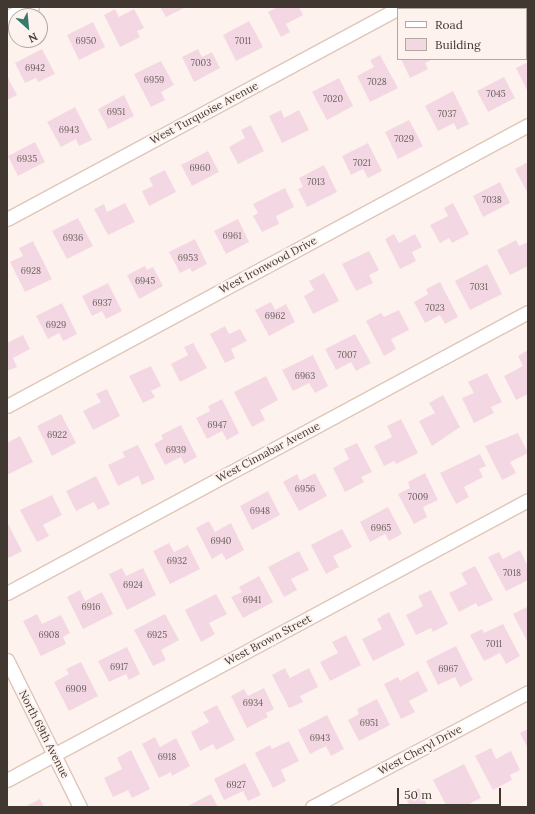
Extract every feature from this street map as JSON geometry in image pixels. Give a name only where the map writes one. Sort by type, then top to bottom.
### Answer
[{"type":"street","points":[[7,20],[30,7]]},
{"type":"street","name":"West Turquoise Avenue","points":[[7,219],[397,9]]},
{"type":"street","name":"West Ironwood Drive","points":[[7,406],[528,125]]},
{"type":"street","name":"West Cinnabar Avenue","points":[[7,593],[528,312]]},
{"type":"street","name":"West Brown Street","points":[[7,780],[528,500]]},
{"type":"street","name":"North 69th Avenue","points":[[7,660],[80,807]]},
{"type":"street","name":"West Cheryl Drive","points":[[312,807],[528,692]]},
{"type":"building","points":[[160,7],[186,7],[166,17]]},
{"type":"building","points":[[278,7],[299,7],[303,15],[286,24],[290,32],[281,37],[268,12]]},
{"type":"building","points":[[488,7],[520,7],[518,8]]},
{"type":"building","points":[[115,9],[119,17],[134,9],[144,28],[137,31],[140,37],[120,47],[104,15]]},
{"type":"building","points":[[249,21],[263,47],[236,61],[223,35]]},
{"type":"building","points":[[93,22],[105,47],[79,60],[67,35]]},
{"type":"building","points":[[42,49],[55,74],[38,82],[36,78],[25,83],[15,63]]},
{"type":"building","points":[[198,49],[202,57],[212,52],[220,68],[194,82],[182,57]]},
{"type":"building","points":[[380,55],[398,88],[370,102],[357,76],[374,67],[370,60]]},
{"type":"building","points":[[401,60],[431,60],[425,63],[428,69],[410,78]]},
{"type":"building","points":[[161,61],[174,85],[161,92],[165,100],[151,107],[134,74]]},
{"type":"building","points":[[528,62],[528,92],[516,68]]},
{"type":"building","points":[[7,76],[17,95],[7,100]]},
{"type":"building","points":[[504,77],[515,98],[488,112],[477,91]]},
{"type":"building","points":[[339,78],[353,106],[327,120],[312,92]]},
{"type":"building","points":[[453,91],[469,124],[457,130],[454,123],[438,131],[425,106]]},
{"type":"building","points":[[124,95],[134,116],[108,129],[98,109]]},
{"type":"building","points":[[75,107],[92,140],[79,146],[76,139],[61,147],[47,122]]},
{"type":"building","points":[[281,110],[284,118],[299,110],[309,130],[282,143],[269,116]]},
{"type":"building","points":[[409,120],[423,146],[398,159],[385,132]]},
{"type":"building","points":[[251,125],[264,151],[238,164],[229,147],[245,138],[241,130]]},
{"type":"building","points":[[35,142],[45,162],[18,176],[8,156]]},
{"type":"building","points":[[368,143],[382,171],[368,178],[363,169],[351,175],[342,156]]},
{"type":"building","points":[[208,151],[219,172],[192,186],[181,165]]},
{"type":"building","points":[[528,162],[528,194],[515,169]]},
{"type":"building","points":[[324,165],[337,192],[307,207],[298,189],[303,187],[299,178]]},
{"type":"building","points":[[165,170],[176,192],[149,206],[142,191],[153,186],[149,178]]},
{"type":"building","points":[[500,182],[510,203],[483,217],[473,196]]},
{"type":"building","points":[[285,188],[294,207],[276,216],[279,224],[262,232],[253,216],[258,213],[253,204]]},
{"type":"building","points":[[125,203],[135,222],[108,235],[94,209],[104,204],[107,212]]},
{"type":"building","points":[[453,203],[469,234],[452,243],[449,238],[440,243],[430,225],[448,216],[444,208]]},
{"type":"building","points":[[78,218],[93,246],[67,259],[52,231]]},
{"type":"building","points":[[238,219],[249,242],[226,254],[214,231]]},
{"type":"building","points":[[394,234],[399,243],[415,234],[422,247],[412,252],[416,261],[400,269],[385,239]]},
{"type":"building","points":[[195,239],[207,264],[192,272],[190,268],[180,273],[169,252]]},
{"type":"building","points":[[516,240],[519,246],[528,242],[528,266],[510,275],[497,250]]},
{"type":"building","points":[[33,241],[52,279],[25,292],[10,262],[23,256],[19,248]]},
{"type":"building","points":[[369,251],[379,270],[369,275],[373,283],[356,291],[342,264]]},
{"type":"building","points":[[487,264],[502,294],[470,310],[455,281]]},
{"type":"building","points":[[145,266],[147,270],[153,267],[163,286],[139,299],[127,275]]},
{"type":"building","points":[[324,273],[339,301],[313,314],[304,296],[314,290],[309,281]]},
{"type":"building","points":[[440,282],[458,317],[445,324],[440,315],[425,323],[414,302],[428,294],[426,289]]},
{"type":"building","points":[[108,283],[122,311],[106,319],[102,311],[92,316],[82,296]]},
{"type":"building","points":[[271,302],[275,310],[286,304],[295,322],[269,336],[255,310]]},
{"type":"building","points":[[62,303],[77,334],[63,341],[59,333],[48,339],[36,316]]},
{"type":"building","points":[[399,310],[409,330],[391,339],[396,349],[384,356],[366,321],[381,313],[384,317]]},
{"type":"building","points":[[225,326],[229,334],[240,329],[247,341],[231,349],[235,358],[225,363],[210,334]]},
{"type":"building","points":[[355,334],[371,363],[356,371],[351,362],[336,370],[325,349]]},
{"type":"building","points":[[23,335],[30,349],[13,358],[17,367],[7,371],[7,343]]},
{"type":"building","points":[[193,343],[207,368],[180,382],[171,364],[188,355],[184,347]]},
{"type":"building","points":[[528,350],[528,394],[516,400],[504,376],[523,366],[518,356]]},
{"type":"building","points":[[313,355],[328,386],[315,393],[309,383],[293,391],[282,370]]},
{"type":"building","points":[[151,366],[161,386],[151,391],[155,397],[143,403],[129,376]]},
{"type":"building","points":[[487,373],[502,402],[491,407],[494,413],[474,423],[462,398],[474,393],[468,382]]},
{"type":"building","points":[[266,376],[278,400],[260,410],[265,420],[252,427],[234,392]]},
{"type":"building","points":[[107,389],[120,416],[93,430],[83,411],[101,402],[96,394]]},
{"type":"building","points":[[443,395],[460,427],[432,446],[419,421],[435,413],[429,403]]},
{"type":"building","points":[[222,399],[239,433],[227,440],[222,431],[207,439],[196,418],[210,411],[208,406]]},
{"type":"building","points":[[61,414],[76,443],[52,456],[37,426]]},
{"type":"building","points":[[401,419],[418,453],[396,464],[394,461],[384,466],[374,446],[392,437],[387,426]]},
{"type":"building","points":[[181,425],[197,457],[184,464],[181,457],[165,465],[154,444],[163,439],[161,435]]},
{"type":"building","points":[[518,433],[528,453],[510,462],[516,473],[502,480],[485,446]]},
{"type":"building","points":[[20,436],[33,462],[7,475],[7,443]]},
{"type":"building","points":[[357,443],[372,472],[361,477],[364,482],[345,492],[333,468],[349,459],[344,449]]},
{"type":"building","points":[[138,445],[155,479],[142,485],[138,476],[118,486],[108,465],[125,457],[122,452]]},
{"type":"building","points":[[480,454],[486,466],[479,469],[483,477],[464,487],[469,497],[456,504],[440,473]]},
{"type":"building","points":[[315,473],[327,496],[299,511],[283,482],[297,474],[300,481]]},
{"type":"building","points":[[425,473],[438,500],[423,507],[427,517],[414,524],[398,494],[410,488],[408,482]]},
{"type":"building","points":[[96,476],[110,504],[98,510],[94,502],[76,511],[66,491]]},
{"type":"building","points":[[268,491],[280,515],[252,530],[240,506]]},
{"type":"building","points":[[52,495],[62,515],[43,525],[49,536],[37,542],[20,510]]},
{"type":"building","points":[[388,507],[402,534],[389,541],[385,534],[370,542],[360,522]]},
{"type":"building","points":[[209,521],[215,532],[231,523],[244,550],[226,560],[222,553],[212,559],[196,528]]},
{"type":"building","points":[[7,522],[22,551],[9,558],[7,554]]},
{"type":"building","points":[[342,529],[352,547],[333,556],[339,567],[326,574],[311,545]]},
{"type":"building","points":[[169,543],[174,552],[188,545],[200,569],[170,584],[153,551]]},
{"type":"building","points":[[520,550],[528,567],[528,580],[506,591],[488,557],[499,552],[503,559]]},
{"type":"building","points":[[299,551],[309,570],[291,579],[297,590],[284,597],[268,567]]},
{"type":"building","points":[[475,566],[493,600],[478,607],[476,603],[459,612],[449,593],[467,584],[461,573]]},
{"type":"building","points":[[122,568],[126,576],[143,568],[156,595],[127,610],[109,574]]},
{"type":"building","points":[[259,576],[273,602],[243,618],[231,597],[242,592],[239,587]]},
{"type":"building","points":[[80,590],[85,601],[102,592],[113,614],[83,629],[67,597]]},
{"type":"building","points":[[431,590],[448,624],[433,632],[431,628],[416,635],[406,615],[423,606],[418,596]]},
{"type":"building","points":[[216,594],[227,614],[209,623],[215,634],[201,642],[185,610]]},
{"type":"building","points":[[527,607],[528,608],[528,643],[513,614]]},
{"type":"building","points":[[389,612],[405,645],[373,661],[362,639],[382,629],[377,619]]},
{"type":"building","points":[[37,614],[42,624],[61,615],[70,633],[63,637],[66,644],[41,656],[23,621]]},
{"type":"building","points":[[165,614],[179,640],[161,650],[166,660],[153,666],[134,630]]},
{"type":"building","points":[[503,624],[520,656],[506,664],[500,653],[484,661],[470,635],[482,629],[484,633]]},
{"type":"building","points":[[346,635],[361,665],[330,681],[320,662],[338,653],[332,642]]},
{"type":"building","points":[[456,646],[473,680],[460,687],[455,677],[438,685],[426,661]]},
{"type":"building","points":[[127,647],[140,674],[129,680],[126,674],[109,682],[98,661]]},
{"type":"building","points":[[81,662],[98,696],[69,711],[54,682],[69,674],[66,669]]},
{"type":"building","points":[[285,668],[290,678],[309,668],[318,687],[300,696],[303,702],[289,708],[272,675]]},
{"type":"building","points":[[418,671],[428,691],[409,701],[415,712],[401,719],[384,684],[398,677],[400,681]]},
{"type":"building","points":[[264,688],[274,709],[266,713],[268,717],[247,728],[231,696],[244,689],[248,696]]},
{"type":"building","points":[[377,699],[390,725],[359,741],[348,720],[359,714],[357,709]]},
{"type":"building","points":[[217,705],[235,740],[216,750],[213,744],[200,751],[191,732],[209,722],[203,712]]},
{"type":"building","points":[[327,715],[344,749],[331,756],[326,746],[310,754],[298,730]]},
{"type":"building","points":[[528,729],[528,749],[520,733]]},
{"type":"building","points":[[155,737],[160,747],[176,738],[190,766],[172,776],[171,772],[159,778],[142,744]]},
{"type":"building","points":[[289,741],[299,761],[281,770],[286,781],[273,788],[255,753],[270,745],[272,749]]},
{"type":"building","points":[[491,748],[496,759],[511,751],[520,770],[510,775],[512,780],[493,790],[475,756]]},
{"type":"building","points":[[131,750],[150,789],[132,798],[128,790],[113,797],[104,778],[122,769],[117,758]]},
{"type":"building","points":[[245,763],[261,795],[248,801],[243,791],[224,800],[214,779]]},
{"type":"building","points":[[464,764],[481,798],[463,807],[447,807],[433,780]]},
{"type":"building","points":[[419,788],[428,807],[405,807],[409,805],[404,795]]},
{"type":"building","points":[[211,794],[218,807],[186,807]]},
{"type":"building","points":[[40,799],[44,807],[24,807]]}]
